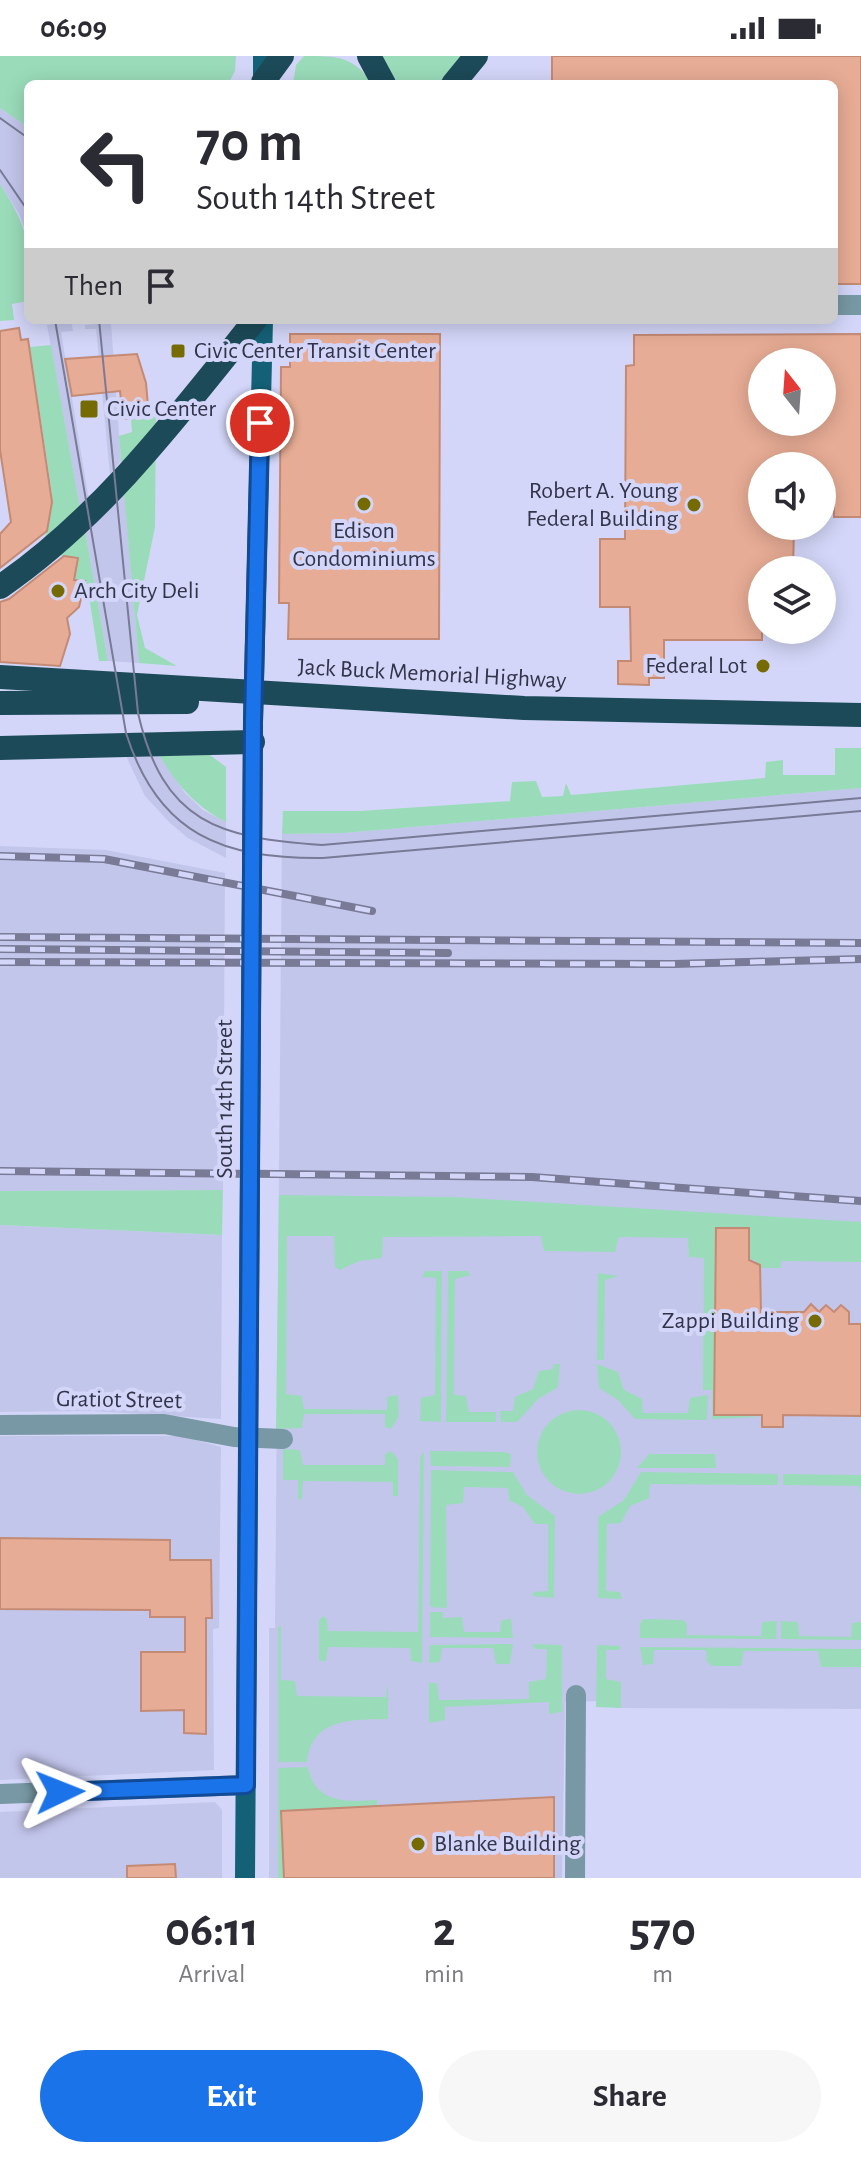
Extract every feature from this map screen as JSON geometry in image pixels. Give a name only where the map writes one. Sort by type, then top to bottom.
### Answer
[{"type":"highway","points":[[265,80],[282,56]]},
{"type":"highway","points":[[369,56],[382,80]]},
{"type":"highway","points":[[456,80],[476,56]]},
{"type":"highway","points":[[0,587],[88,518],[252,324]]},
{"type":"highway","name":"Jack Buck Memorial Highway","points":[[0,677],[468,706],[861,717]]},
{"type":"highway","name":"Jack Buck Memorial Highway","points":[[0,703],[173,702],[861,717]]},
{"type":"highway","points":[[791,717],[861,704]]},
{"type":"highway","points":[[0,748],[253,732]]},
{"type":"main road","points":[[263,56],[263,80]]},
{"type":"main road","name":"South 14th Street","points":[[245,1878],[253,732],[263,324]]},
{"type":"street","points":[[838,305],[861,305]]},
{"type":"street","name":"Gratiot Street","points":[[0,1425],[164,1424],[234,1437],[283,1439]]},
{"type":"street","points":[[575,1878],[576,1695]]},
{"type":"street","points":[[0,1794],[246,1785]]},
{"type":"shaded area","points":[[0,108],[24,124],[24,227],[0,184]]},
{"type":"shaded area","points":[[72,324],[73,331],[61,332],[88,495],[92,496],[80,508],[47,325]]},
{"type":"shaded area","points":[[111,324],[121,461],[110,475],[96,329],[85,329],[85,325]]},
{"type":"shaded area","points":[[124,488],[139,663],[108,661],[85,530]]},
{"type":"shaded area","points":[[126,756],[160,756],[185,793],[203,810],[226,822],[226,858],[188,838],[170,823],[145,796]]},
{"type":"shaded area","points":[[861,788],[861,1709],[615,1708],[604,1701],[565,1702],[562,1878],[269,1878],[269,1628],[275,1628],[282,834],[344,833]]},
{"type":"shaded area","points":[[0,846],[106,850],[225,873],[223,1190],[0,1191]]},
{"type":"shaded area","points":[[0,1225],[222,1235],[221,1419],[91,1411],[0,1412]]},
{"type":"shaded area","points":[[0,1436],[182,1436],[221,1447],[219,1628],[213,1629],[214,1770],[0,1780]]},
{"type":"shaded area","points":[[215,1802],[222,1810],[222,1878],[0,1878],[0,1812]]},
{"type":"green space","points":[[0,56],[236,56],[235,71],[230,80],[24,80],[24,124],[0,108]]},
{"type":"green space","points":[[304,56],[327,56],[351,63],[369,80],[294,80],[296,65]]},
{"type":"green space","points":[[380,56],[463,56],[443,80],[393,80]]},
{"type":"green space","points":[[0,184],[24,232],[24,302],[12,304],[14,320],[0,321]]},
{"type":"green space","points":[[51,345],[80,508],[45,540],[52,494],[30,347]]},
{"type":"green space","points":[[156,416],[155,527],[137,615],[145,648],[177,666],[139,663],[119,436],[132,432],[131,419]]},
{"type":"green space","points":[[85,530],[108,661],[99,661],[89,596],[82,598],[85,582],[74,580],[77,559],[58,555]]},
{"type":"green space","points":[[835,748],[861,748],[861,788],[344,833],[282,834],[283,811],[360,811],[510,801],[512,782],[536,781],[542,797],[563,796],[566,783],[571,795],[765,778],[766,762],[783,760],[783,775],[835,775]]},
{"type":"green space","points":[[210,755],[226,767],[226,822],[188,794],[160,756]]},
{"type":"green space","points":[[223,1190],[222,1235],[0,1225],[0,1191]]},
{"type":"green space","points":[[279,1195],[454,1197],[861,1222],[861,1262],[781,1261],[781,1268],[760,1268],[755,1260],[749,1260],[749,1228],[716,1228],[714,1414],[762,1417],[712,1419],[712,1390],[703,1390],[704,1258],[689,1257],[688,1238],[619,1237],[615,1252],[544,1251],[541,1236],[383,1237],[382,1258],[359,1261],[340,1270],[335,1267],[334,1236],[287,1236],[286,1394],[302,1396],[304,1409],[387,1410],[387,1397],[398,1395],[399,1416],[391,1429],[385,1427],[385,1414],[304,1414],[302,1428],[276,1429]]},
{"type":"green space","points":[[425,1271],[442,1271],[441,1422],[420,1421],[421,1398],[435,1395],[436,1278],[422,1277]]},
{"type":"green space","points":[[448,1271],[467,1271],[471,1275],[455,1279],[454,1395],[466,1396],[469,1412],[496,1412],[496,1422],[446,1422]]},
{"type":"green space","points":[[598,1273],[619,1276],[605,1280],[604,1360],[597,1360]]},
{"type":"green space","points":[[554,1364],[560,1364],[558,1387],[538,1399],[517,1422],[501,1422],[500,1411],[513,1411],[515,1397],[533,1389],[539,1371],[553,1369]]},
{"type":"green space","points":[[597,1364],[618,1372],[624,1390],[642,1399],[643,1413],[688,1413],[690,1398],[708,1395],[707,1420],[635,1419],[618,1400],[599,1388]]},
{"type":"green space","points":[[579,1410],[602,1417],[614,1429],[621,1452],[614,1475],[602,1487],[579,1494],[556,1487],[544,1475],[537,1452],[544,1429],[556,1417]]},
{"type":"green space","points":[[283,1449],[300,1450],[303,1465],[385,1465],[385,1454],[391,1451],[398,1459],[398,1496],[393,1496],[393,1482],[303,1481],[302,1498],[298,1500],[298,1480],[283,1480]]},
{"type":"green space","points":[[424,1451],[422,1663],[411,1661],[410,1648],[328,1647],[326,1661],[319,1661],[319,1620],[323,1616],[327,1620],[328,1631],[418,1632],[420,1457]]},
{"type":"green space","points":[[430,1451],[504,1452],[511,1454],[510,1467],[431,1466]]},
{"type":"green space","points":[[649,1454],[715,1454],[716,1468],[637,1468]]},
{"type":"green space","points":[[431,1470],[513,1472],[527,1495],[555,1516],[554,1598],[532,1596],[534,1592],[548,1591],[548,1524],[535,1524],[523,1507],[509,1500],[508,1488],[464,1487],[463,1503],[446,1505],[447,1608],[430,1607]]},
{"type":"green space","points":[[641,1472],[778,1474],[778,1485],[650,1484],[649,1498],[630,1506],[621,1523],[607,1524],[606,1591],[620,1592],[622,1599],[598,1598],[598,1517],[624,1500]]},
{"type":"green space","points":[[783,1474],[861,1475],[861,1500],[860,1486],[783,1485]]},
{"type":"green space","points":[[430,1612],[443,1612],[443,1618],[462,1617],[464,1632],[500,1632],[501,1621],[511,1618],[513,1638],[430,1637]]},
{"type":"green space","points":[[644,1619],[682,1620],[687,1623],[687,1635],[761,1636],[762,1622],[777,1621],[776,1639],[640,1638],[640,1623]]},
{"type":"green space","points":[[781,1621],[798,1622],[799,1636],[851,1637],[852,1623],[861,1622],[861,1640],[781,1639]]},
{"type":"green space","points":[[281,1626],[281,1680],[295,1681],[297,1696],[386,1697],[388,1683],[388,1719],[336,1724],[317,1736],[310,1747],[307,1762],[278,1762],[278,1627]]},
{"type":"green space","points":[[513,1644],[510,1664],[496,1664],[493,1648],[442,1648],[440,1662],[429,1663],[430,1645]]},
{"type":"green space","points":[[532,1644],[562,1645],[562,1712],[549,1714],[549,1702],[445,1707],[445,1720],[429,1723],[429,1683],[437,1683],[439,1700],[529,1699],[529,1682],[546,1679],[547,1649],[535,1649]]},
{"type":"green space","points":[[597,1645],[621,1646],[619,1650],[606,1650],[606,1679],[621,1682],[621,1708],[596,1707]]},
{"type":"green space","points":[[640,1647],[861,1649],[861,1667],[821,1667],[818,1651],[744,1651],[741,1666],[712,1666],[707,1662],[706,1650],[654,1650],[653,1664],[643,1665]]},
{"type":"green space","points":[[308,1767],[312,1779],[325,1794],[344,1800],[377,1800],[377,1806],[281,1811],[284,1878],[278,1878],[278,1768]]},
{"type":"building","points":[[552,56],[861,56],[861,284],[838,284],[838,80],[552,80]]},
{"type":"building","points":[[19,328],[21,340],[28,339],[52,502],[47,531],[0,568],[0,534],[11,522],[0,450],[0,331]]},
{"type":"building","name":"Edison Condominiums","points":[[290,334],[440,334],[439,639],[288,639],[289,603],[279,603],[281,367],[290,367]]},
{"type":"building","name":"Robert A. Young Federal Building","points":[[861,334],[861,517],[836,517],[836,452],[748,452],[748,540],[794,540],[793,556],[748,556],[748,640],[664,640],[664,678],[649,678],[649,685],[618,684],[618,661],[631,661],[630,607],[600,607],[600,539],[625,539],[626,366],[634,365],[634,335]]},
{"type":"building","points":[[137,354],[146,383],[149,417],[123,419],[120,391],[72,396],[65,359]]},
{"type":"building","points":[[64,556],[78,558],[74,580],[85,581],[79,607],[67,618],[70,634],[60,666],[0,662],[0,602],[9,599]]},
{"type":"building","name":"Zappi Building","points":[[716,1228],[749,1228],[749,1260],[760,1265],[761,1312],[804,1312],[811,1304],[819,1312],[826,1305],[834,1312],[841,1305],[849,1312],[849,1324],[861,1324],[861,1416],[783,1415],[783,1427],[762,1427],[762,1415],[714,1415]]},
{"type":"building","points":[[0,1538],[170,1540],[170,1560],[211,1560],[212,1618],[206,1618],[206,1734],[184,1733],[184,1710],[141,1711],[141,1652],[185,1652],[185,1617],[150,1617],[150,1610],[0,1609]]},
{"type":"building","name":"Blanke Building","points":[[554,1797],[554,1878],[284,1878],[281,1811]]},
{"type":"building","points":[[175,1864],[176,1878],[127,1878],[127,1866]]},
{"type":"tram line","points":[[0,118],[24,135]]},
{"type":"tram line","points":[[0,170],[24,205]]},
{"type":"tram line","points":[[56,324],[126,733],[140,768],[156,796],[176,818],[199,834],[225,846],[255,853],[323,858],[861,811]]},
{"type":"tram line","points":[[99,324],[138,713],[149,750],[163,779],[180,801],[201,818],[253,837],[322,845],[861,798]]},
{"type":"railway","points":[[0,856],[104,859],[372,911]]},
{"type":"railway","points":[[0,937],[861,943]]},
{"type":"railway","points":[[0,949],[448,953]]},
{"type":"railway","points":[[0,962],[674,964],[861,959]]},
{"type":"railway","points":[[0,1171],[532,1177],[861,1201]]},
{"type":"place","name":"Civic Center Transit Center","points":[[178,351]]},
{"type":"place","name":"Civic Center","points":[[89,409]]},
{"type":"place","name":"Edison Condominiums","points":[[364,504]]},
{"type":"place","name":"Robert A. Young Federal Building","points":[[694,505]]},
{"type":"place","name":"Arch City Deli","points":[[58,591]]},
{"type":"place","name":"Federal Lot","points":[[763,666]]},
{"type":"place","name":"Zappi Building","points":[[815,1321]]},
{"type":"place","name":"Blanke Building","points":[[418,1844]]},
{"type":"route","points":[[60,1792],[246,1785],[253,722],[260,423]]}]
